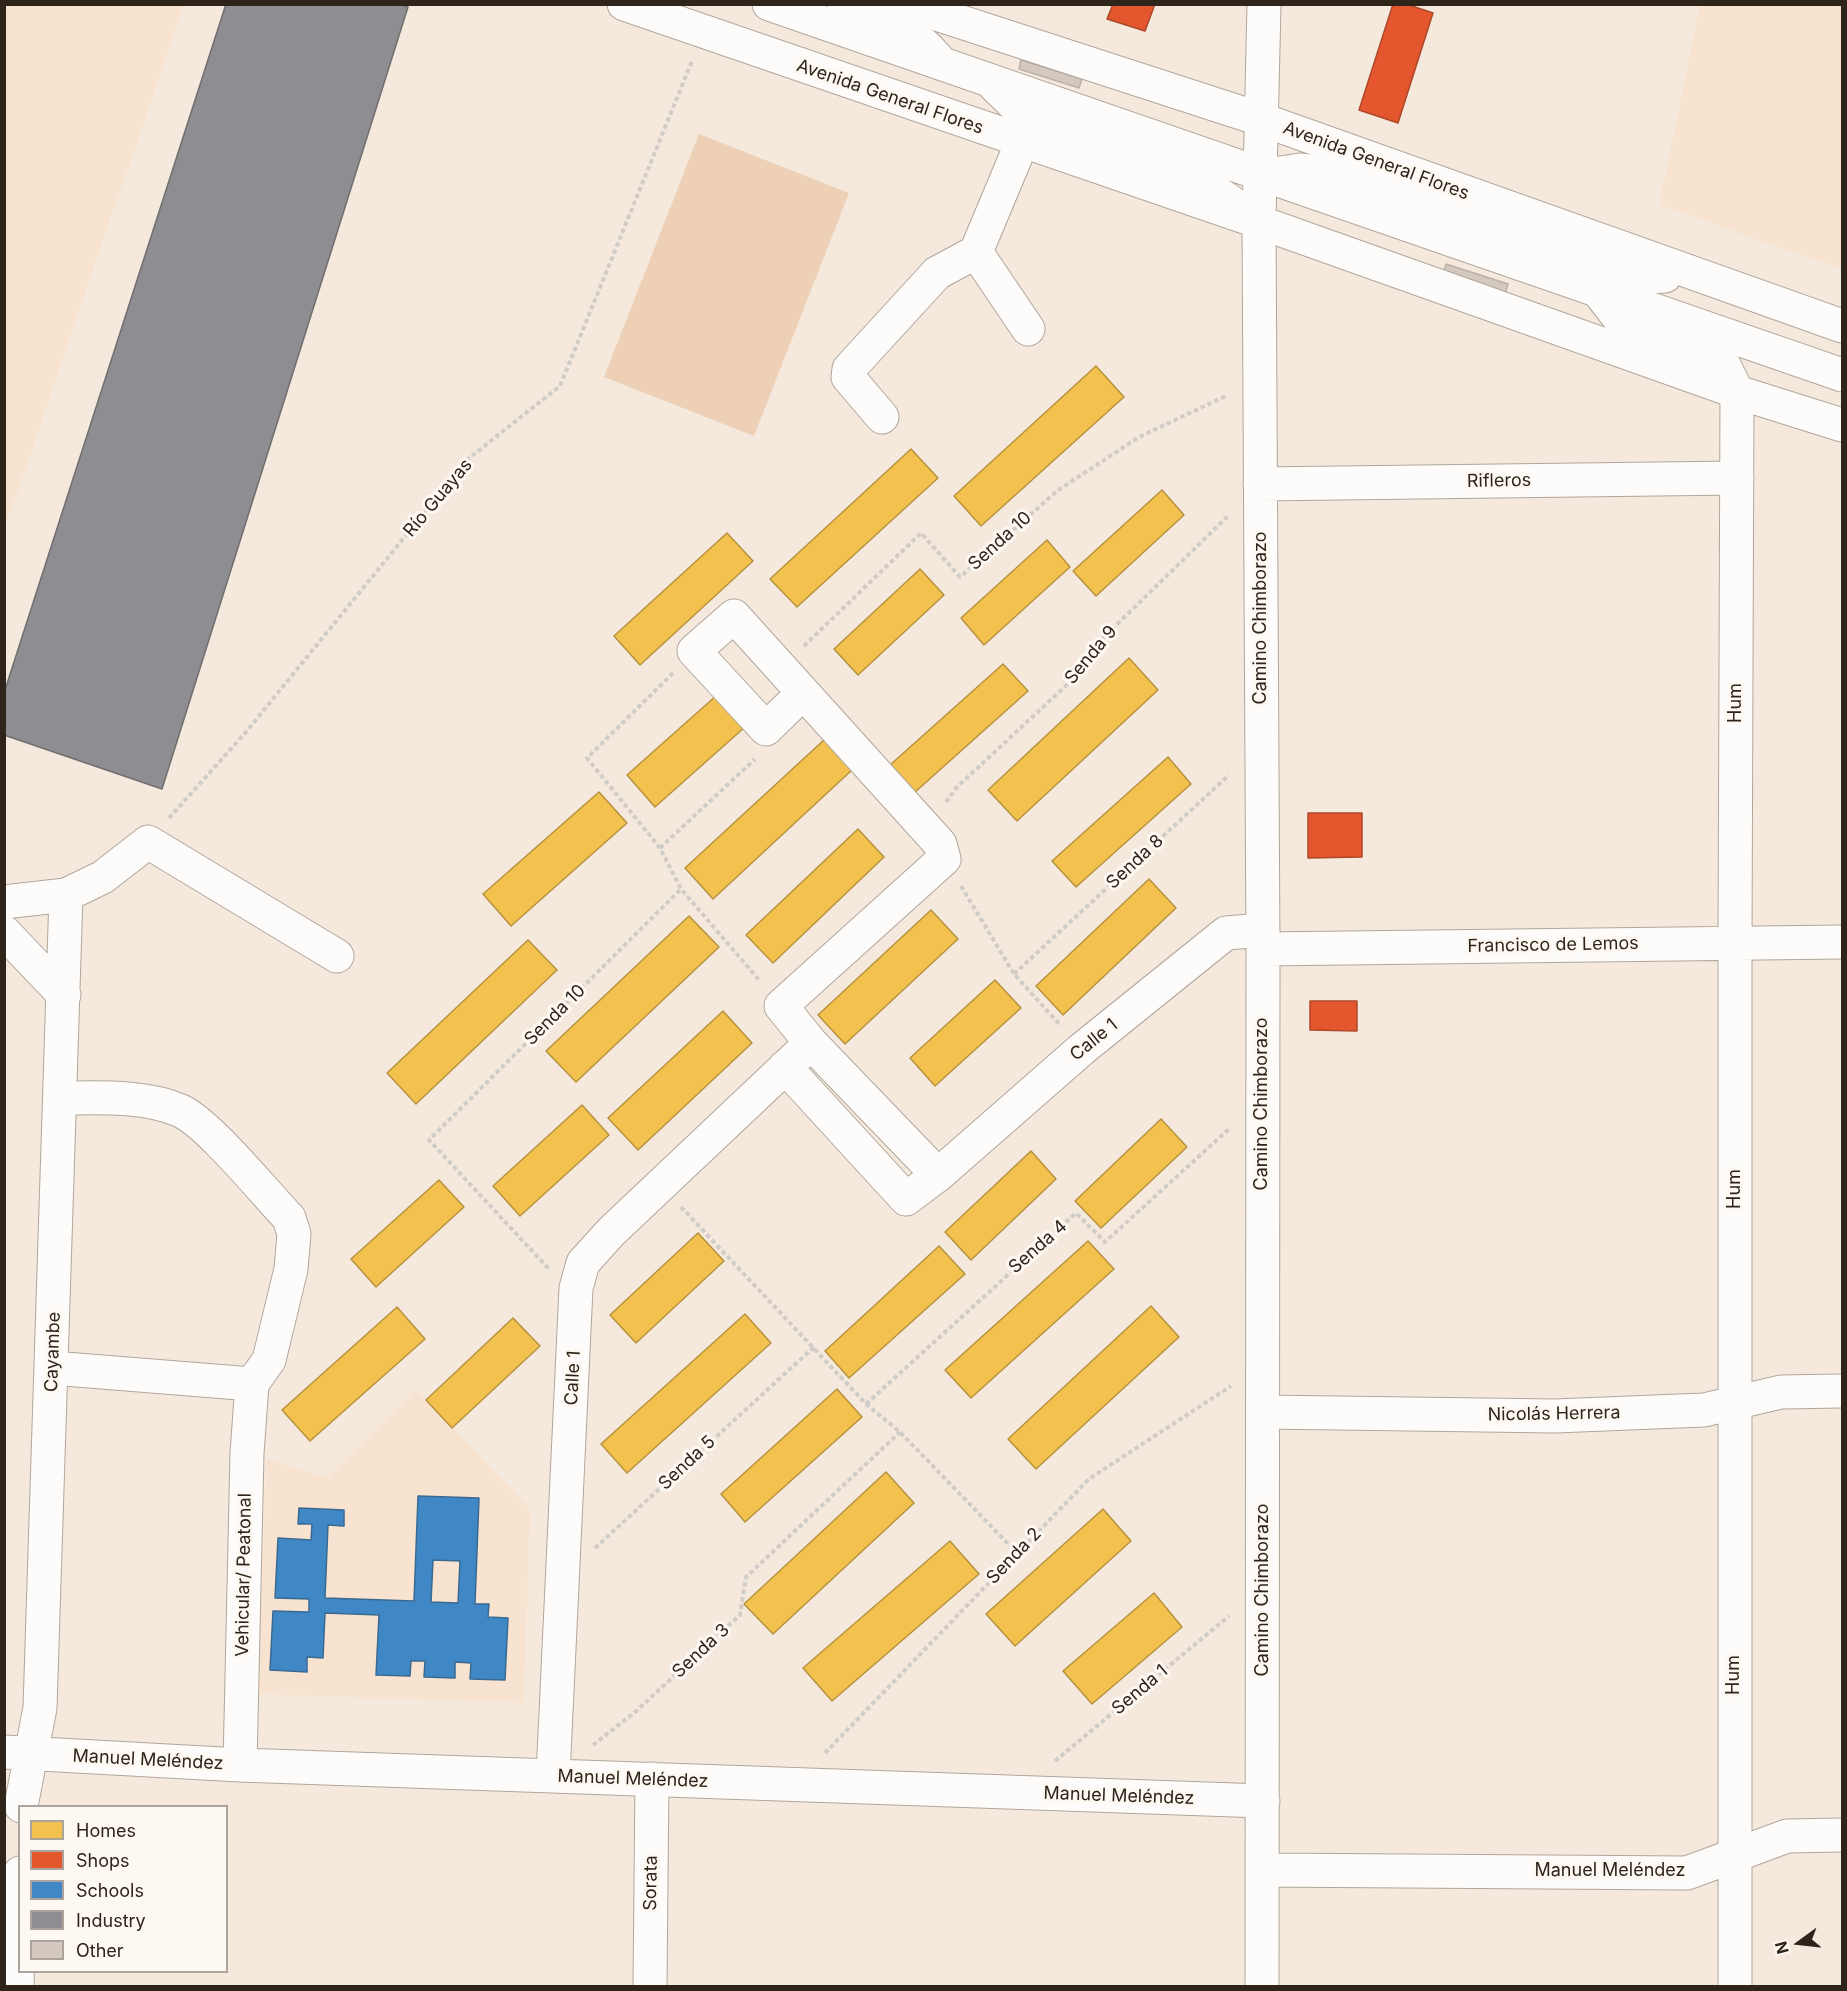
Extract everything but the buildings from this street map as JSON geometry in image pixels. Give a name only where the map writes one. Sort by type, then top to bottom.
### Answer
[{"type":"street","name":"Avenida General Flores","points":[[624,4],[1259,222],[1737,392],[1842,425]]},
{"type":"street","name":"Avenida General Flores","points":[[769,4],[1842,375]]},
{"type":"street","name":"Avenida General Flores","points":[[844,4],[900,24],[916,35],[942,64]]},
{"type":"street","name":"Avenida General Flores","points":[[906,4],[1263,120],[1842,326]]},
{"type":"street","name":"Camino Chimborazo","points":[[1262,1986],[1263,766],[1259,222],[1264,4]]},
{"type":"street","name":"Avenida General Flores","points":[[988,80],[1033,123],[1208,186],[1259,222]]},
{"type":"street","points":[[882,417],[848,377],[849,369],[937,273],[976,252],[1022,142]]},
{"type":"street","points":[[1261,176],[1300,170],[1326,172],[1615,271],[1647,277],[1700,275]]},
{"type":"street","points":[[976,252],[1028,329]]},
{"type":"street","points":[[1598,291],[1625,326],[1723,363],[1737,392]]},
{"type":"street","name":"Hum","points":[[1735,1986],[1734,944],[1737,392]]},
{"type":"street","name":"Rifleros","points":[[1260,484],[1737,478]]},
{"type":"street","points":[[803,693],[766,729],[694,651],[734,616],[940,844],[944,859],[782,1006],[811,1043],[938,1174]]},
{"type":"street","points":[[4,902],[66,895],[103,878],[148,842],[337,956]]},
{"type":"street","name":"Cayambe","points":[[21,1805],[17,1752],[40,1708],[62,1098],[66,895]]},
{"type":"street","points":[[4,932],[64,995]]},
{"type":"street","name":"Calle 1","points":[[785,1067],[906,1199],[1082,1049],[1226,933],[1263,940]]},
{"type":"street","name":"Francisco de Lemos","points":[[1263,940],[1734,944],[1842,942]]},
{"type":"street","points":[[583,1263],[660,1185],[811,1043]]},
{"type":"street","points":[[52,1368],[252,1384],[270,1360],[286,1292],[294,1234],[290,1218],[205,1129],[181,1111],[142,1100],[62,1098]]},
{"type":"street","name":"Calle 1","points":[[553,1776],[576,1288],[583,1263]]},
{"type":"street","name":"Vehicular/ Peatonal","points":[[240,1765],[247,1454],[252,1384]]},
{"type":"street","name":"Nicolás Herrera","points":[[1264,1412],[1556,1416],[1704,1410],[1781,1392],[1842,1391]]},
{"type":"street","name":"Manuel Meléndez","points":[[17,1752],[240,1765],[1263,1801]]},
{"type":"street","name":"Sorata","points":[[650,1986],[652,1779]]},
{"type":"street","name":"Manuel Meléndez","points":[[1263,1870],[1688,1873],[1787,1836],[1842,1836]]},
{"type":"street","points":[[17,1986],[18,1948]]},
{"type":"path","name":"Río Guayas","points":[[148,842],[246,732],[468,459],[560,386],[703,33]]},
{"type":"path","name":"Senda 10","points":[[780,668],[921,533],[960,577],[1057,491],[1139,437],[1219,398],[1261,386]]},
{"type":"path","name":"Senda 9","points":[[926,830],[957,787],[1071,681],[1099,642],[1260,484]]},
{"type":"path","points":[[694,651],[587,758],[660,848],[681,889],[782,1006]]},
{"type":"path","points":[[660,848],[762,753],[766,729]]},
{"type":"path","name":"Senda 8","points":[[1014,974],[1237,767],[1263,766]]},
{"type":"path","points":[[944,859],[1014,974],[1082,1049]]},
{"type":"path","name":"Senda 10","points":[[583,1263],[546,1267],[429,1140],[681,889]]},
{"type":"path","name":"Senda 4","points":[[866,1404],[1076,1213],[1105,1242],[1261,1099]]},
{"type":"path","points":[[660,1185],[866,1404],[900,1432],[1017,1553]]},
{"type":"path","name":"Senda 5","points":[[561,1580],[814,1347]]},
{"type":"path","name":"Senda 2","points":[[795,1784],[1089,1479],[1263,1365]]},
{"type":"path","name":"Senda 3","points":[[553,1776],[634,1713],[740,1615],[746,1577],[900,1432]]},
{"type":"path","name":"Senda 1","points":[[1054,1762],[1263,1588]]},
{"type":"shaded area","points":[[4,5],[184,5],[5,528]]},
{"type":"shaded area","points":[[1700,5],[1842,5],[1842,269],[1659,205]]},
{"type":"shaded area","points":[[699,134],[849,193],[754,436],[604,377]]},
{"type":"shaded area","points":[[416,1389],[530,1509],[524,1703],[258,1694],[266,1459],[328,1477]]}]
